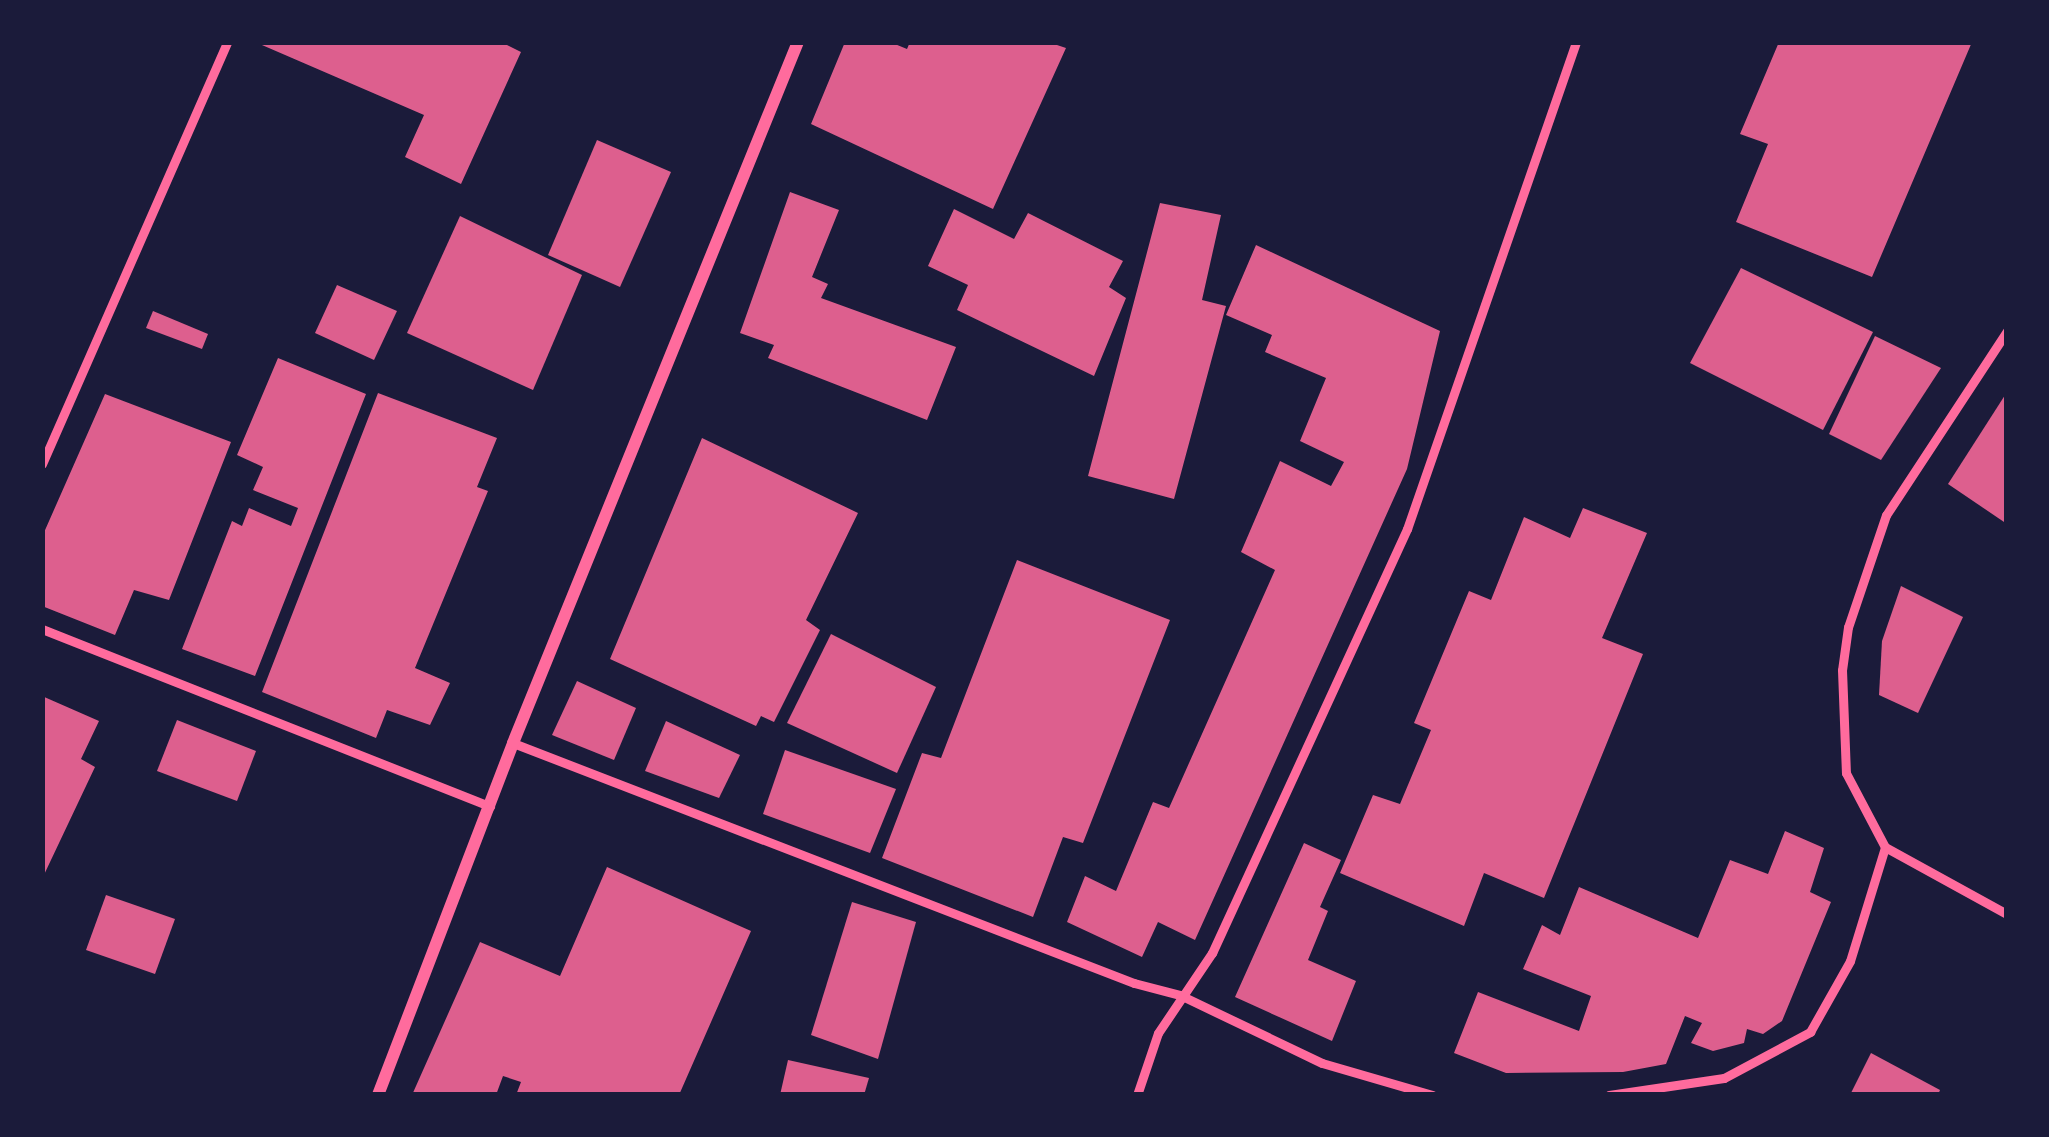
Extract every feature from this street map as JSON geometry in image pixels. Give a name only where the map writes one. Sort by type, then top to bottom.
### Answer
[{"type":"street","points":[[378,1095],[513,743],[798,42]]},
{"type":"lane","points":[[42,464],[226,42]]},
{"type":"lane","points":[[1138,1095],[1158,1033],[1213,953],[1407,530],[1576,42]]},
{"type":"lane","points":[[2007,331],[1886,515],[1848,627],[1842,670],[1846,773],[1885,847],[2007,914]]},
{"type":"lane","points":[[42,629],[490,806]]},
{"type":"lane","points":[[513,743],[1112,975],[1180,995],[1322,1063],[1432,1095]]},
{"type":"lane","points":[[1609,1095],[1724,1078],[1810,1032],[1850,961],[1885,847]]},
{"type":"building","points":[[255,42],[501,42],[521,52],[461,184],[405,157],[424,115]]},
{"type":"building","points":[[845,42],[890,42],[907,49],[910,42],[1048,42],[1066,48],[993,209],[811,124]]},
{"type":"building","points":[[1779,42],[1972,42],[1872,277],[1736,222],[1768,144],[1740,134]]},
{"type":"building","points":[[597,140],[671,172],[620,287],[548,255]]},
{"type":"building","points":[[790,192],[839,210],[812,277],[828,284],[821,298],[956,347],[927,420],[768,358],[774,345],[740,333]]},
{"type":"building","points":[[1160,203],[1221,215],[1202,300],[1226,306],[1174,499],[1088,476]]},
{"type":"building","points":[[954,209],[1014,239],[1028,213],[1123,261],[1109,287],[1126,298],[1094,376],[957,310],[968,285],[928,266]]},
{"type":"building","points":[[460,216],[582,275],[533,390],[407,333]]},
{"type":"building","points":[[1256,245],[1440,331],[1407,469],[1195,940],[1158,922],[1142,957],[1067,922],[1085,876],[1116,891],[1153,802],[1169,808],[1275,570],[1241,552],[1280,461],[1331,486],[1344,462],[1300,441],[1326,378],[1265,352],[1272,335],[1226,315]]},
{"type":"building","points":[[1741,268],[1873,332],[1823,430],[1690,363]]},
{"type":"building","points":[[337,285],[397,311],[374,360],[315,333]]},
{"type":"building","points":[[153,311],[208,334],[202,349],[146,328]]},
{"type":"building","points":[[1875,336],[1941,368],[1881,460],[1829,434]]},
{"type":"building","points":[[278,358],[366,394],[255,676],[182,649],[232,521],[242,526],[249,508],[291,526],[298,508],[253,490],[263,467],[237,455]]},
{"type":"building","points":[[2007,392],[2007,524],[1948,484]]},
{"type":"building","points":[[378,393],[497,438],[477,487],[488,491],[415,668],[450,683],[430,725],[387,710],[376,738],[262,692]]},
{"type":"building","points":[[105,394],[231,442],[169,600],[134,590],[115,635],[42,606],[42,537]]},
{"type":"building","points":[[702,438],[858,513],[806,620],[820,630],[774,722],[761,716],[756,726],[610,659]]},
{"type":"building","points":[[1583,508],[1647,533],[1602,638],[1643,654],[1544,898],[1484,873],[1464,926],[1340,873],[1373,795],[1400,804],[1431,730],[1414,723],[1469,591],[1491,600],[1524,517],[1570,538]]},
{"type":"building","points":[[1017,560],[1170,620],[1083,843],[1063,837],[1033,917],[882,858],[922,753],[941,758]]},
{"type":"building","points":[[1901,586],[1963,617],[1918,713],[1879,695],[1882,641]]},
{"type":"building","points":[[831,634],[936,687],[897,773],[787,723]]},
{"type":"building","points":[[577,681],[636,708],[614,760],[552,735]]},
{"type":"building","points":[[42,696],[99,721],[81,759],[95,767],[42,879]]},
{"type":"building","points":[[177,720],[256,751],[237,801],[157,771]]},
{"type":"building","points":[[666,721],[740,755],[719,798],[645,771]]},
{"type":"building","points":[[785,750],[896,789],[870,853],[763,814]]},
{"type":"building","points":[[1785,831],[1824,848],[1810,892],[1831,902],[1782,1021],[1763,1034],[1747,1029],[1744,1043],[1713,1051],[1691,1043],[1702,1023],[1685,1016],[1666,1064],[1623,1072],[1506,1073],[1454,1053],[1478,992],[1579,1031],[1591,996],[1523,969],[1542,925],[1560,935],[1579,887],[1698,938],[1730,860],[1768,874]]},
{"type":"building","points":[[1304,843],[1341,860],[1320,907],[1328,911],[1308,960],[1356,981],[1332,1041],[1235,997]]},
{"type":"building","points":[[607,867],[751,931],[679,1095],[516,1095],[521,1082],[503,1076],[496,1095],[412,1095],[480,942],[560,976]]},
{"type":"building","points":[[106,895],[175,919],[155,974],[86,950]]},
{"type":"building","points":[[852,902],[916,922],[878,1059],[811,1035]]},
{"type":"building","points":[[1871,1053],[1940,1090],[1938,1095],[1850,1095]]},
{"type":"building","points":[[788,1060],[869,1078],[864,1095],[780,1095]]}]
